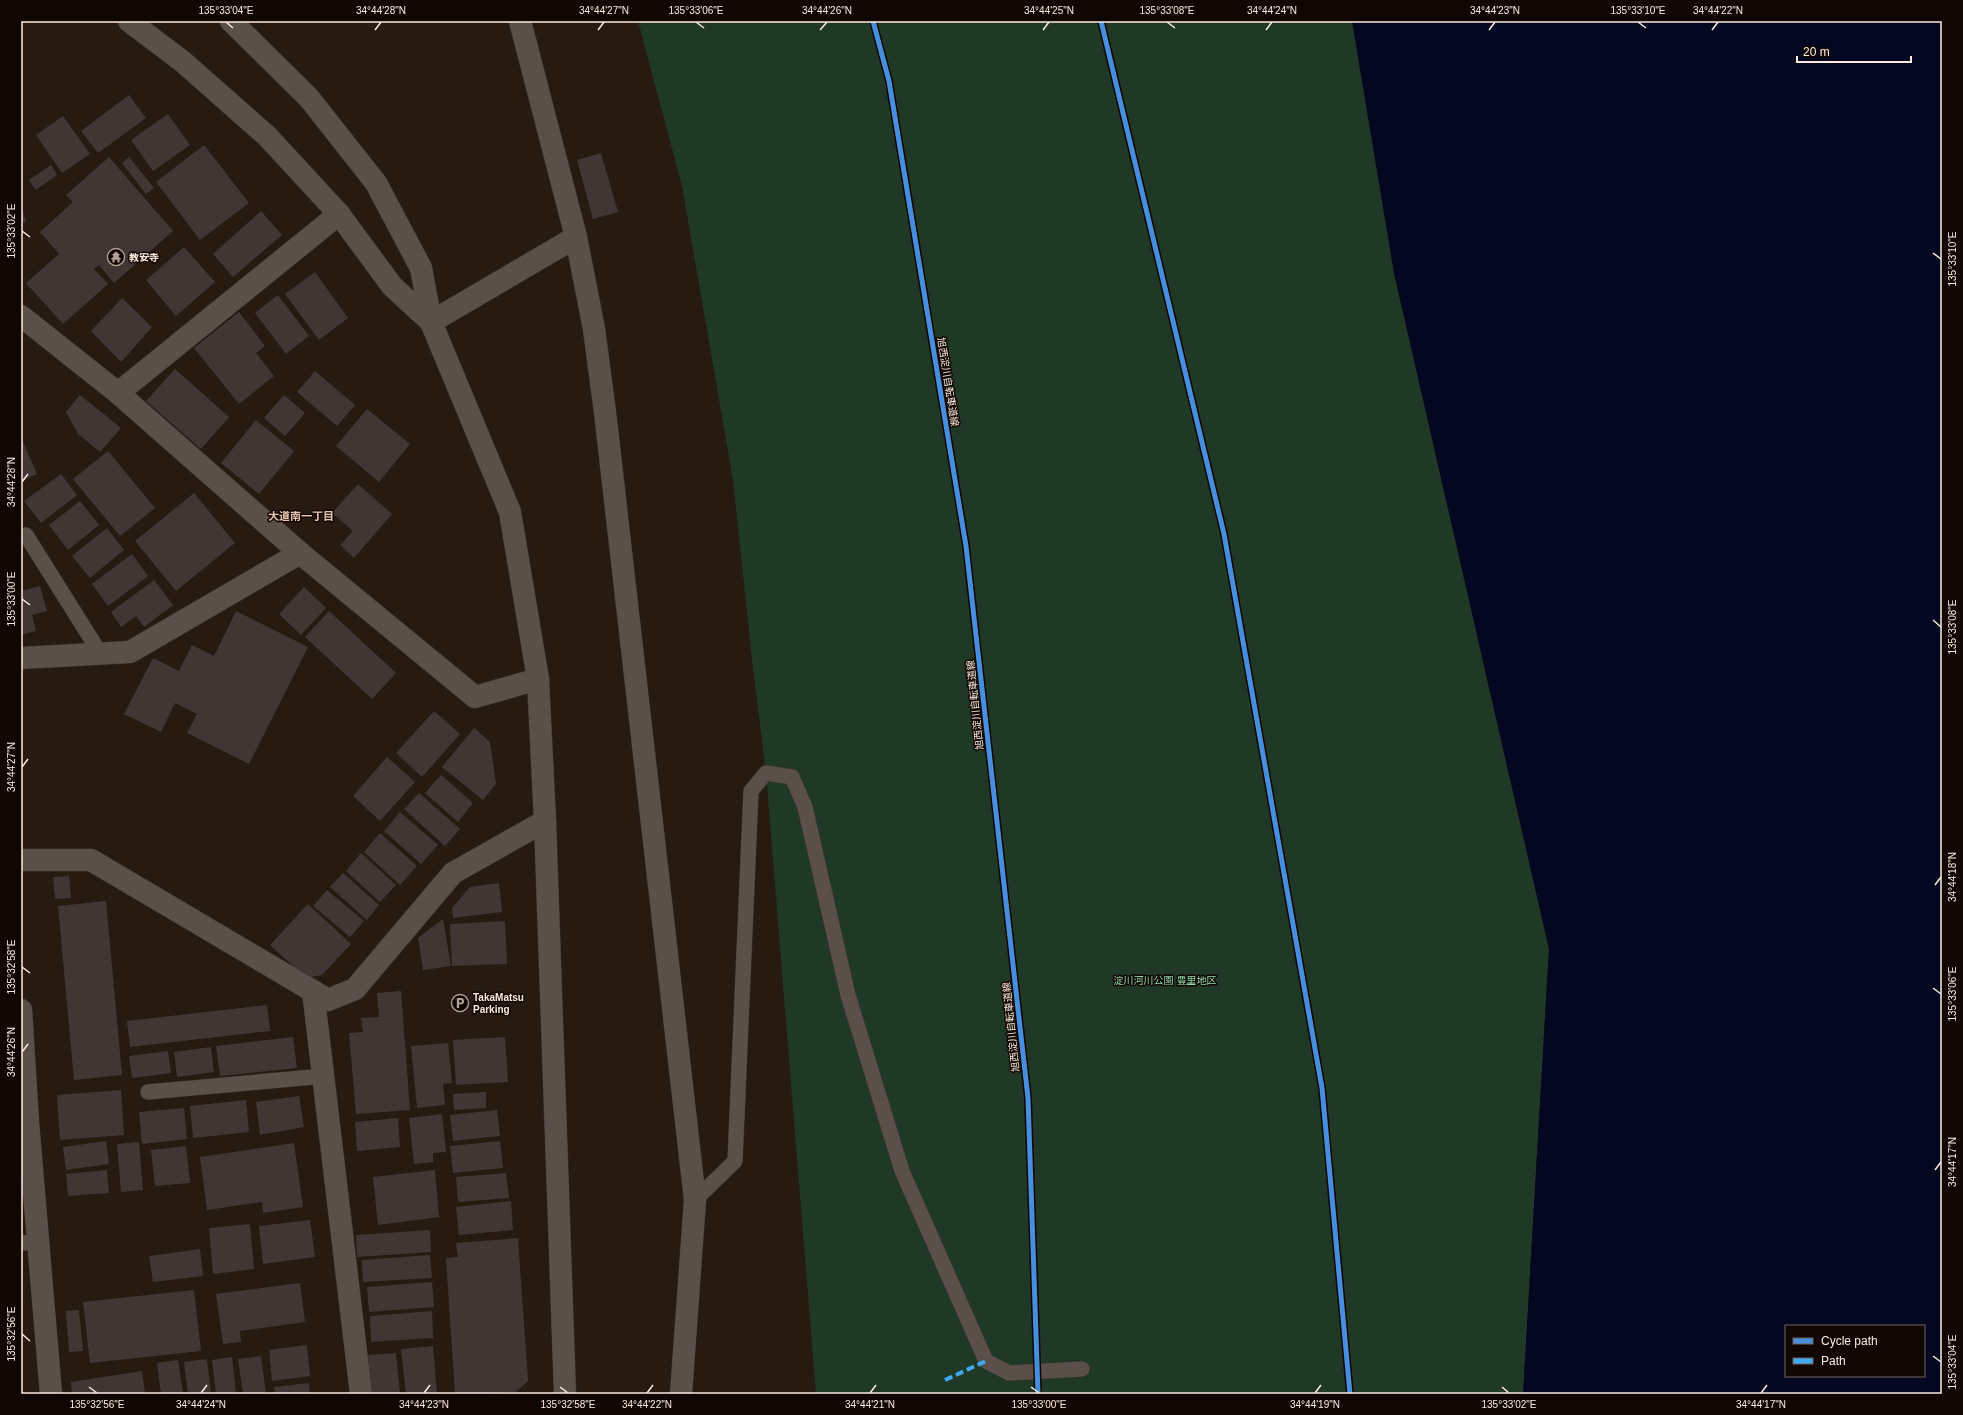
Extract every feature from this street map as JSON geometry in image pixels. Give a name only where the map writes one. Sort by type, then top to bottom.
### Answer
[{"type":"street","points":[[129,21],[182,61],[267,136],[339,214],[392,286],[431,322]]},
{"type":"street","points":[[231,21],[310,98],[376,183],[421,268],[431,322],[510,512],[538,679],[545,821],[565,1394]]},
{"type":"street","points":[[520,21],[576,237],[594,329],[605,412],[695,1200],[681,1394]]},
{"type":"street","points":[[118,393],[339,214]]},
{"type":"street","points":[[431,322],[576,237]]},
{"type":"street","points":[[21,316],[118,393],[300,553],[475,697],[538,679]]},
{"type":"street","points":[[21,658],[130,652],[300,553]]},
{"type":"street","points":[[21,860],[91,860],[328,1000],[355,990],[453,873],[545,821]]},
{"type":"street","points":[[313,991],[361,1394]]},
{"type":"street","points":[[21,1010],[28,1122],[29,1242],[50,1394]]},
{"type":"lane","points":[[26,535],[100,653]]},
{"type":"lane","points":[[695,1200],[736,1161],[751,791],[766,773],[792,777],[805,807],[848,995],[902,1171],[986,1361],[1009,1373],[1082,1369]]},
{"type":"lane","points":[[148,1092],[324,1076]]},
{"type":"green space","name":"淀川河川公園 豊里地区","points":[[638,21],[1352,21],[1394,273],[1549,949],[1523,1394],[816,1394],[766,773],[733,480],[682,186]]},
{"type":"water","points":[[1352,21],[1942,21],[1942,1394],[1523,1394],[1549,949],[1394,273]]},
{"type":"building","points":[[129,95],[146,118],[98,153],[81,131]]},
{"type":"building","points":[[168,114],[190,145],[153,171],[131,140]]},
{"type":"building","points":[[63,116],[90,154],[62,173],[36,135]]},
{"type":"building","points":[[204,145],[249,203],[200,240],[156,182]]},
{"type":"building","points":[[601,153],[618,212],[593,219],[577,160]]},
{"type":"building","points":[[109,157],[173,231],[114,283],[99,265],[94,269],[108,284],[63,324],[26,283],[59,254],[40,232],[73,202],[66,195]]},
{"type":"building","points":[[129,157],[154,188],[146,194],[122,163]]},
{"type":"building","points":[[51,165],[57,175],[36,190],[29,180]]},
{"type":"building","points":[[21,204],[26,222],[21,223]]},
{"type":"building","points":[[261,211],[282,235],[233,277],[213,254]]},
{"type":"building","points":[[184,247],[215,282],[176,316],[146,280]]},
{"type":"building","points":[[315,272],[348,318],[319,340],[285,294]]},
{"type":"building","points":[[278,295],[309,336],[286,354],[255,313]]},
{"type":"building","points":[[122,298],[152,327],[121,362],[91,331]]},
{"type":"building","points":[[239,312],[265,346],[256,353],[274,376],[239,404],[194,348]]},
{"type":"building","points":[[175,369],[229,417],[201,449],[146,401]]},
{"type":"building","points":[[315,371],[355,405],[337,426],[297,392]]},
{"type":"building","points":[[80,395],[121,428],[100,452],[78,434],[66,412]]},
{"type":"building","points":[[284,395],[305,413],[285,436],[264,418]]},
{"type":"building","points":[[367,409],[410,444],[379,482],[336,446]]},
{"type":"building","points":[[256,420],[294,451],[259,494],[221,463]]},
{"type":"building","points":[[21,437],[37,474],[21,481]]},
{"type":"building","points":[[108,451],[155,508],[120,536],[73,479]]},
{"type":"building","points":[[61,474],[77,495],[41,523],[24,501]]},
{"type":"building","points":[[358,484],[392,514],[354,558],[340,545],[353,531],[332,513]]},
{"type":"building","points":[[194,493],[235,543],[176,591],[135,541]]},
{"type":"building","points":[[80,501],[99,525],[68,550],[49,525]]},
{"type":"building","points":[[107,528],[124,550],[90,578],[72,556]]},
{"type":"building","points":[[132,554],[148,576],[108,606],[92,584]]},
{"type":"building","points":[[154,580],[173,605],[144,627],[136,616],[121,627],[111,612]]},
{"type":"building","points":[[40,586],[47,611],[32,615],[36,631],[21,635],[21,591]]},
{"type":"building","points":[[304,587],[326,608],[301,635],[279,614]]},
{"type":"building","points":[[236,611],[308,647],[249,764],[187,733],[197,714],[175,703],[161,732],[124,714],[153,658],[179,671],[192,645],[214,656]]},
{"type":"building","points":[[329,611],[396,673],[372,699],[305,637]]},
{"type":"building","points":[[434,711],[460,734],[422,777],[396,753]]},
{"type":"building","points":[[474,728],[490,742],[496,784],[483,800],[442,767]]},
{"type":"building","points":[[387,757],[415,782],[380,821],[353,796]]},
{"type":"building","points":[[441,775],[473,803],[458,822],[425,793]]},
{"type":"building","points":[[419,793],[460,829],[445,846],[404,809]]},
{"type":"building","points":[[400,812],[438,845],[421,864],[384,831]]},
{"type":"building","points":[[380,833],[417,866],[400,885],[364,852]]},
{"type":"building","points":[[361,853],[396,885],[380,902],[346,871]]},
{"type":"building","points":[[343,873],[379,905],[367,920],[330,887]]},
{"type":"building","points":[[69,876],[71,898],[55,899],[53,877]]},
{"type":"building","points":[[499,883],[502,912],[453,918],[452,908],[470,887]]},
{"type":"building","points":[[327,890],[364,921],[350,937],[313,906]]},
{"type":"building","points":[[106,901],[122,1075],[74,1080],[58,906]]},
{"type":"building","points":[[308,904],[351,944],[322,975],[306,978],[270,945]]},
{"type":"building","points":[[443,919],[451,966],[423,970],[418,938]]},
{"type":"building","points":[[505,921],[507,964],[452,966],[450,924]]},
{"type":"building","points":[[401,991],[410,1110],[356,1114],[349,1033],[363,1032],[361,1018],[379,1017],[377,993]]},
{"type":"building","points":[[267,1005],[270,1031],[130,1047],[127,1021]]},
{"type":"building","points":[[293,1037],[297,1068],[220,1076],[216,1046]]},
{"type":"building","points":[[505,1037],[508,1082],[456,1085],[453,1040]]},
{"type":"building","points":[[448,1043],[452,1083],[443,1084],[445,1105],[417,1108],[411,1046]]},
{"type":"building","points":[[211,1047],[214,1072],[177,1077],[174,1052]]},
{"type":"building","points":[[168,1051],[171,1073],[132,1078],[129,1056]]},
{"type":"building","points":[[121,1090],[124,1135],[60,1140],[57,1095]]},
{"type":"building","points":[[486,1092],[486,1108],[454,1110],[453,1094]]},
{"type":"building","points":[[299,1096],[304,1127],[260,1135],[256,1102]]},
{"type":"building","points":[[246,1100],[249,1132],[193,1138],[190,1106]]},
{"type":"building","points":[[184,1108],[187,1139],[142,1144],[139,1112]]},
{"type":"building","points":[[497,1110],[500,1136],[453,1141],[450,1115]]},
{"type":"building","points":[[442,1114],[446,1152],[433,1153],[433,1162],[414,1164],[409,1118]]},
{"type":"building","points":[[398,1118],[400,1147],[357,1151],[355,1122]]},
{"type":"building","points":[[106,1141],[109,1164],[66,1170],[63,1147]]},
{"type":"building","points":[[500,1141],[503,1168],[453,1173],[450,1146]]},
{"type":"building","points":[[139,1142],[143,1190],[121,1192],[117,1144]]},
{"type":"building","points":[[294,1143],[303,1207],[263,1213],[262,1202],[207,1210],[200,1157]]},
{"type":"building","points":[[186,1146],[190,1183],[155,1186],[151,1150]]},
{"type":"building","points":[[107,1170],[109,1193],[68,1196],[66,1174]]},
{"type":"building","points":[[435,1170],[439,1217],[378,1225],[373,1177]]},
{"type":"building","points":[[506,1173],[509,1198],[458,1202],[456,1177]]},
{"type":"building","points":[[511,1201],[513,1230],[459,1235],[456,1207]]},
{"type":"building","points":[[310,1220],[315,1257],[263,1264],[259,1226]]},
{"type":"building","points":[[250,1224],[254,1269],[213,1274],[209,1228]]},
{"type":"building","points":[[430,1230],[431,1252],[357,1257],[356,1235]]},
{"type":"building","points":[[518,1238],[528,1381],[516,1392],[455,1394],[446,1258],[458,1257],[456,1243]]},
{"type":"building","points":[[200,1249],[203,1276],[153,1282],[149,1256]]},
{"type":"building","points":[[430,1255],[432,1278],[363,1282],[362,1260]]},
{"type":"building","points":[[432,1282],[434,1307],[369,1312],[367,1287]]},
{"type":"building","points":[[300,1283],[305,1322],[240,1331],[241,1342],[223,1344],[216,1294]]},
{"type":"building","points":[[194,1290],[201,1351],[90,1363],[83,1302]]},
{"type":"building","points":[[79,1310],[83,1351],[69,1352],[66,1311]]},
{"type":"building","points":[[432,1311],[433,1338],[371,1342],[370,1316]]},
{"type":"building","points":[[307,1345],[310,1376],[272,1381],[269,1350]]},
{"type":"building","points":[[433,1346],[437,1394],[406,1394],[401,1349]]},
{"type":"building","points":[[396,1353],[400,1394],[372,1394],[368,1355]]},
{"type":"building","points":[[261,1356],[266,1394],[243,1394],[238,1359]]},
{"type":"building","points":[[232,1357],[236,1394],[216,1394],[212,1360]]},
{"type":"building","points":[[207,1359],[211,1394],[188,1394],[184,1362]]},
{"type":"building","points":[[178,1360],[183,1394],[161,1394],[157,1363]]},
{"type":"building","points":[[142,1371],[145,1394],[72,1394],[71,1382]]},
{"type":"building","points":[[309,1383],[310,1394],[275,1394],[274,1387]]},
{"type":"marked path","points":[[945,1380],[986,1361]]},
{"type":"cycle path","name":"旭西淀川自転車道線","points":[[873,21],[889,81],[966,546],[1028,1098],[1038,1394]]},
{"type":"cycle path","points":[[1101,21],[1224,534],[1322,1088],[1350,1394]]},
{"type":"place","name":"教安寺","points":[[116,257]]},
{"type":"place","name":"TakaMatsu Parking","points":[[460,1003]]},
{"type":"district","name":"大道南一丁目","points":[[301,516]]}]
